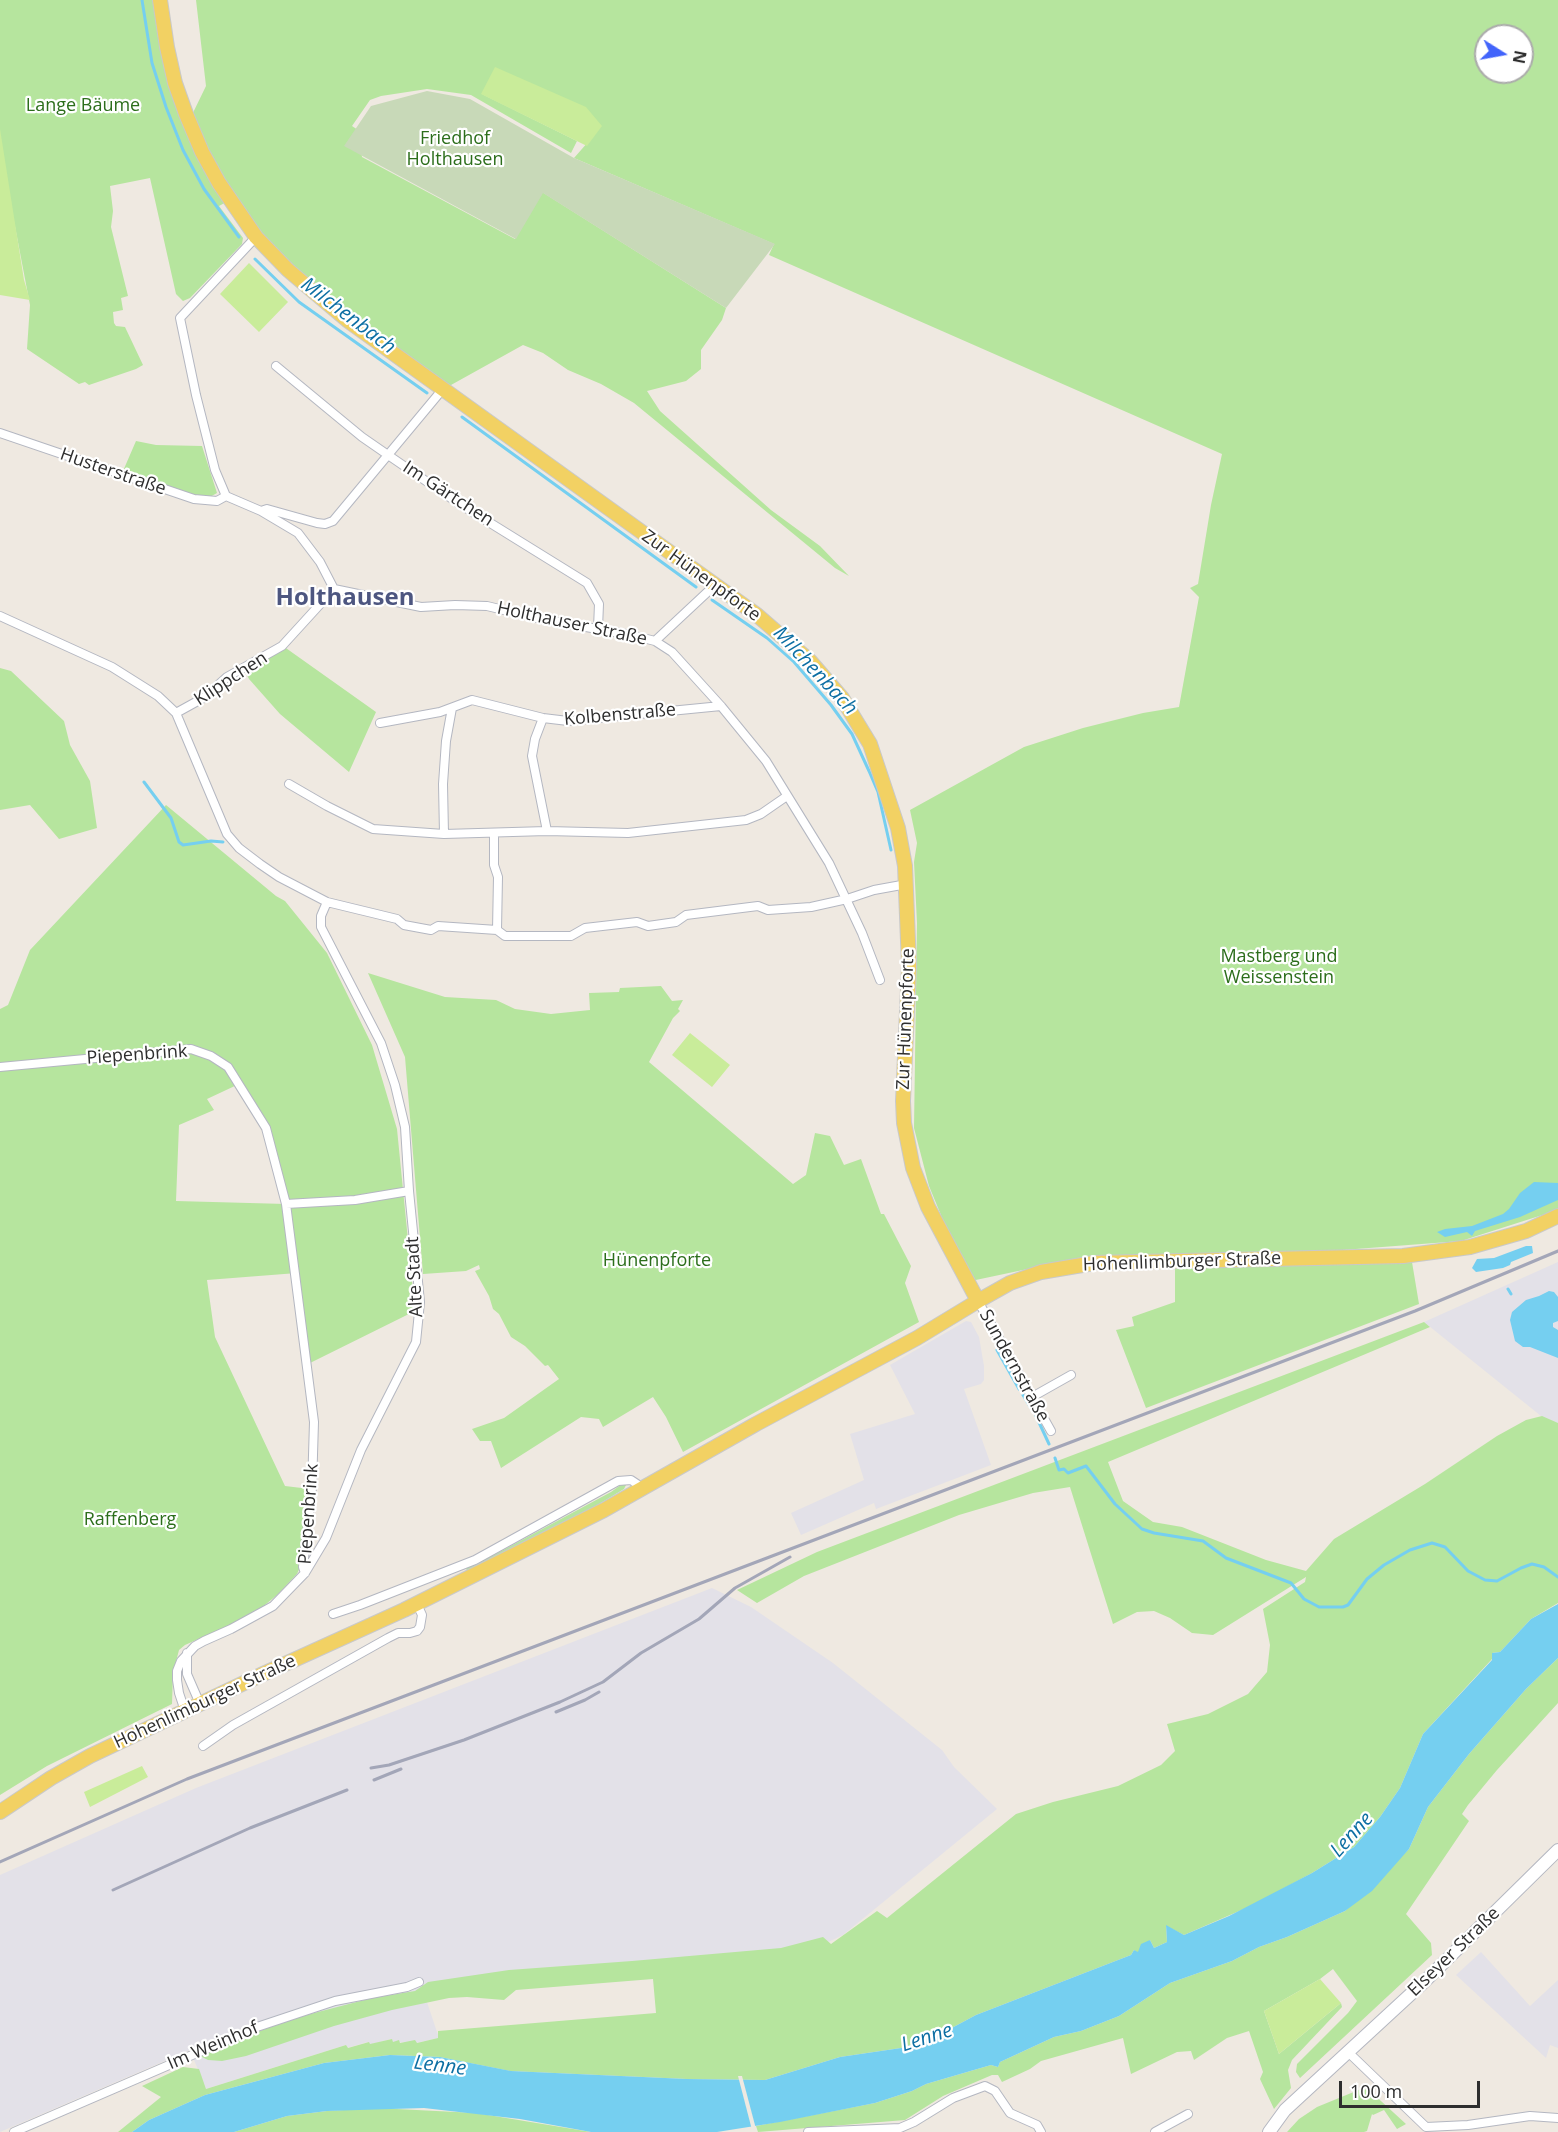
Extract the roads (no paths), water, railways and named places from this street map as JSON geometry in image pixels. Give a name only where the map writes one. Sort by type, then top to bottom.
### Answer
[{"type":"main road","name":"Zur Hünenpforte","points":[[160,0],[175,83],[186,114],[202,152],[219,183],[256,237],[314,293],[347,320],[784,637],[810,661],[842,698],[870,744],[898,828],[905,866],[909,966],[903,1101],[904,1123],[913,1168],[927,1207],[978,1301]]},
{"type":"main road","name":"Hohenlimburger Straße","points":[[0,1812],[90,1756],[417,1604],[536,1545],[917,1338],[1010,1283],[1041,1272],[1094,1263],[1403,1256],[1470,1247],[1526,1231],[1558,1216]]},
{"type":"main road","name":"Elseyer Straße","points":[[1269,2132],[1285,2110],[1425,1981],[1558,1850]]},
{"type":"street","points":[[256,237],[180,318],[196,395],[215,470],[226,496],[298,533],[320,562],[334,589]]},
{"type":"street","name":"Im Gärtchen","points":[[276,366],[387,455],[458,503],[518,538],[587,583],[598,604],[598,628]]},
{"type":"street","points":[[261,512],[267,509],[316,523],[325,524],[333,521],[442,390]]},
{"type":"street","name":"Husterstraße","points":[[0,433],[194,500],[217,501],[226,496]]},
{"type":"street","points":[[655,641],[714,585]]},
{"type":"street","name":"Holthauser Straße","points":[[334,589],[421,607],[455,604],[487,606],[655,641],[672,652],[721,706],[766,761],[820,848],[847,899],[880,980]]},
{"type":"street","name":"Klippchen","points":[[176,714],[205,697],[227,677],[282,646],[334,589]]},
{"type":"street","name":"Klippchen","points":[[0,616],[112,667],[158,696],[176,714],[227,834],[239,848],[279,877],[327,902],[397,919],[404,925],[431,930],[438,926],[497,930],[505,936],[571,936],[585,928],[637,922],[648,926],[676,922],[686,915],[758,906],[768,910],[811,907],[874,890],[907,884]]},
{"type":"street","name":"Kolbenstraße","points":[[380,723],[440,712],[472,700],[543,718],[567,721],[721,706]]},
{"type":"street","points":[[444,834],[443,784],[446,741],[452,708]]},
{"type":"street","points":[[543,718],[535,739],[532,756],[547,831]]},
{"type":"street","points":[[289,784],[373,829],[444,834],[547,831],[628,833],[746,820],[761,814],[787,796]]},
{"type":"street","points":[[494,834],[494,865],[498,877],[497,930]]},
{"type":"street","name":"Alte Stadt","points":[[187,1653],[204,1641],[273,1606],[305,1573],[326,1538],[361,1450],[416,1342],[420,1302],[405,1127],[395,1085],[381,1043],[321,927],[321,916],[327,902]]},
{"type":"street","name":"Piepenbrink","points":[[0,1067],[191,1050],[211,1056],[228,1067],[266,1128],[286,1204],[314,1422],[312,1488],[303,1568],[305,1573]]},
{"type":"street","points":[[286,1204],[355,1200],[409,1191]]},
{"type":"street","name":"Sundernstraße","points":[[978,1301],[1051,1431]]},
{"type":"street","points":[[1032,1397],[1071,1375]]},
{"type":"street","points":[[333,1614],[475,1560],[618,1481],[631,1480],[638,1484],[640,1490]]},
{"type":"street","name":"Hohenlimburger Straße","points":[[203,1746],[233,1725],[388,1638],[398,1633],[410,1633],[417,1630],[420,1627],[422,1615],[417,1604]]},
{"type":"street","points":[[187,1653],[188,1674],[200,1704]]},
{"type":"street","points":[[185,1711],[179,1692],[177,1671],[181,1660],[187,1653]]},
{"type":"street","name":"Im Weinhof","points":[[14,2132],[257,2027],[335,2001],[407,1987],[419,1982]]},
{"type":"street","points":[[1348,2052],[1427,2130],[1467,2129],[1530,2116],[1558,2118]]},
{"type":"street","points":[[808,2132],[900,2128],[953,2098],[985,2086],[995,2091],[1011,2113],[1037,2125],[1041,2132]]},
{"type":"street","points":[[1155,2132],[1188,2114]]},
{"type":"water","points":[[1534,1182],[1558,1183],[1558,1200],[1520,1217],[1475,1231],[1472,1236],[1467,1232],[1445,1237],[1437,1232],[1472,1226],[1503,1214],[1520,1193]]},
{"type":"water","points":[[1526,1246],[1532,1246],[1533,1253],[1503,1268],[1476,1272],[1472,1268],[1477,1259],[1494,1258]]},
{"type":"water","points":[[1549,1291],[1554,1292],[1558,1297],[1558,1321],[1553,1323],[1553,1327],[1558,1330],[1558,1358],[1530,1347],[1523,1347],[1515,1341],[1510,1320],[1512,1312],[1526,1300]]},
{"type":"water","name":"Lenne","points":[[1558,1604],[1558,1658],[1526,1689],[1469,1754],[1428,1807],[1409,1849],[1372,1891],[1345,1911],[1259,1947],[1232,1961],[1170,1983],[1119,2016],[1081,2031],[1054,2037],[1000,2062],[998,2067],[991,2065],[926,2084],[875,2103],[717,2132],[591,2132],[520,2119],[424,2108],[327,2111],[287,2116],[234,2132],[132,2132],[149,2120],[205,2095],[324,2063],[390,2055],[440,2057],[511,2071],[765,2080],[840,2057],[901,2048],[933,2038],[976,2015],[1131,1955],[1134,1950],[1138,1952],[1141,1944],[1150,1940],[1154,1948],[1167,1942],[1166,1925],[1184,1935],[1229,1916],[1312,1873],[1354,1847],[1380,1817],[1400,1788],[1423,1734],[1492,1660],[1492,1653],[1500,1652],[1531,1619]]},
{"type":"waterway","name":"Milchenbach","points":[[142,0],[152,63],[183,150],[204,189],[239,237]]},
{"type":"waterway","name":"Milchenbach","points":[[255,259],[299,302],[427,393]]},
{"type":"waterway","name":"Milchenbach","points":[[462,417],[696,587]]},
{"type":"waterway","name":"Milchenbach","points":[[712,600],[767,638],[794,662],[831,705],[852,734],[878,792],[891,850]]},
{"type":"waterway","points":[[144,782],[171,818],[179,842],[183,845],[211,841],[223,842]]},
{"type":"waterway","points":[[1508,1289],[1511,1294]]},
{"type":"waterway","points":[[997,1350],[1019,1389]]},
{"type":"waterway","points":[[1023,1395],[1031,1408]]},
{"type":"waterway","points":[[1036,1416],[1049,1444]]},
{"type":"waterway","points":[[1055,1458],[1059,1470],[1064,1469],[1068,1473],[1086,1466],[1115,1504],[1142,1529],[1203,1541],[1226,1558],[1291,1583],[1304,1599],[1319,1607],[1348,1605],[1367,1579],[1384,1565],[1410,1550],[1432,1543],[1445,1547],[1468,1571],[1485,1580],[1497,1581],[1532,1564],[1544,1567],[1558,1577]]},
{"type":"railway","points":[[0,1862],[187,1779],[1415,1311],[1558,1251]]},
{"type":"railway","points":[[371,1768],[389,1765],[464,1740],[560,1702],[603,1682],[641,1653],[699,1619],[735,1588],[790,1557]]},
{"type":"railway","points":[[556,1712],[599,1692]]},
{"type":"railway","points":[[374,1780],[401,1769]]},
{"type":"railway","points":[[113,1890],[250,1828],[347,1790]]},
{"type":"district","name":"Holthausen","points":[[345,598]]},
{"type":"park label","name":"Lange Bäume","points":[[83,106]]},
{"type":"park label","name":"Friedhof Holthausen","points":[[455,149]]},
{"type":"park label","name":"Mastberg und Weissenstein","points":[[1279,967]]},
{"type":"park label","name":"Hünenpforte","points":[[657,1261]]},
{"type":"park label","name":"Raffenberg","points":[[130,1520]]}]
